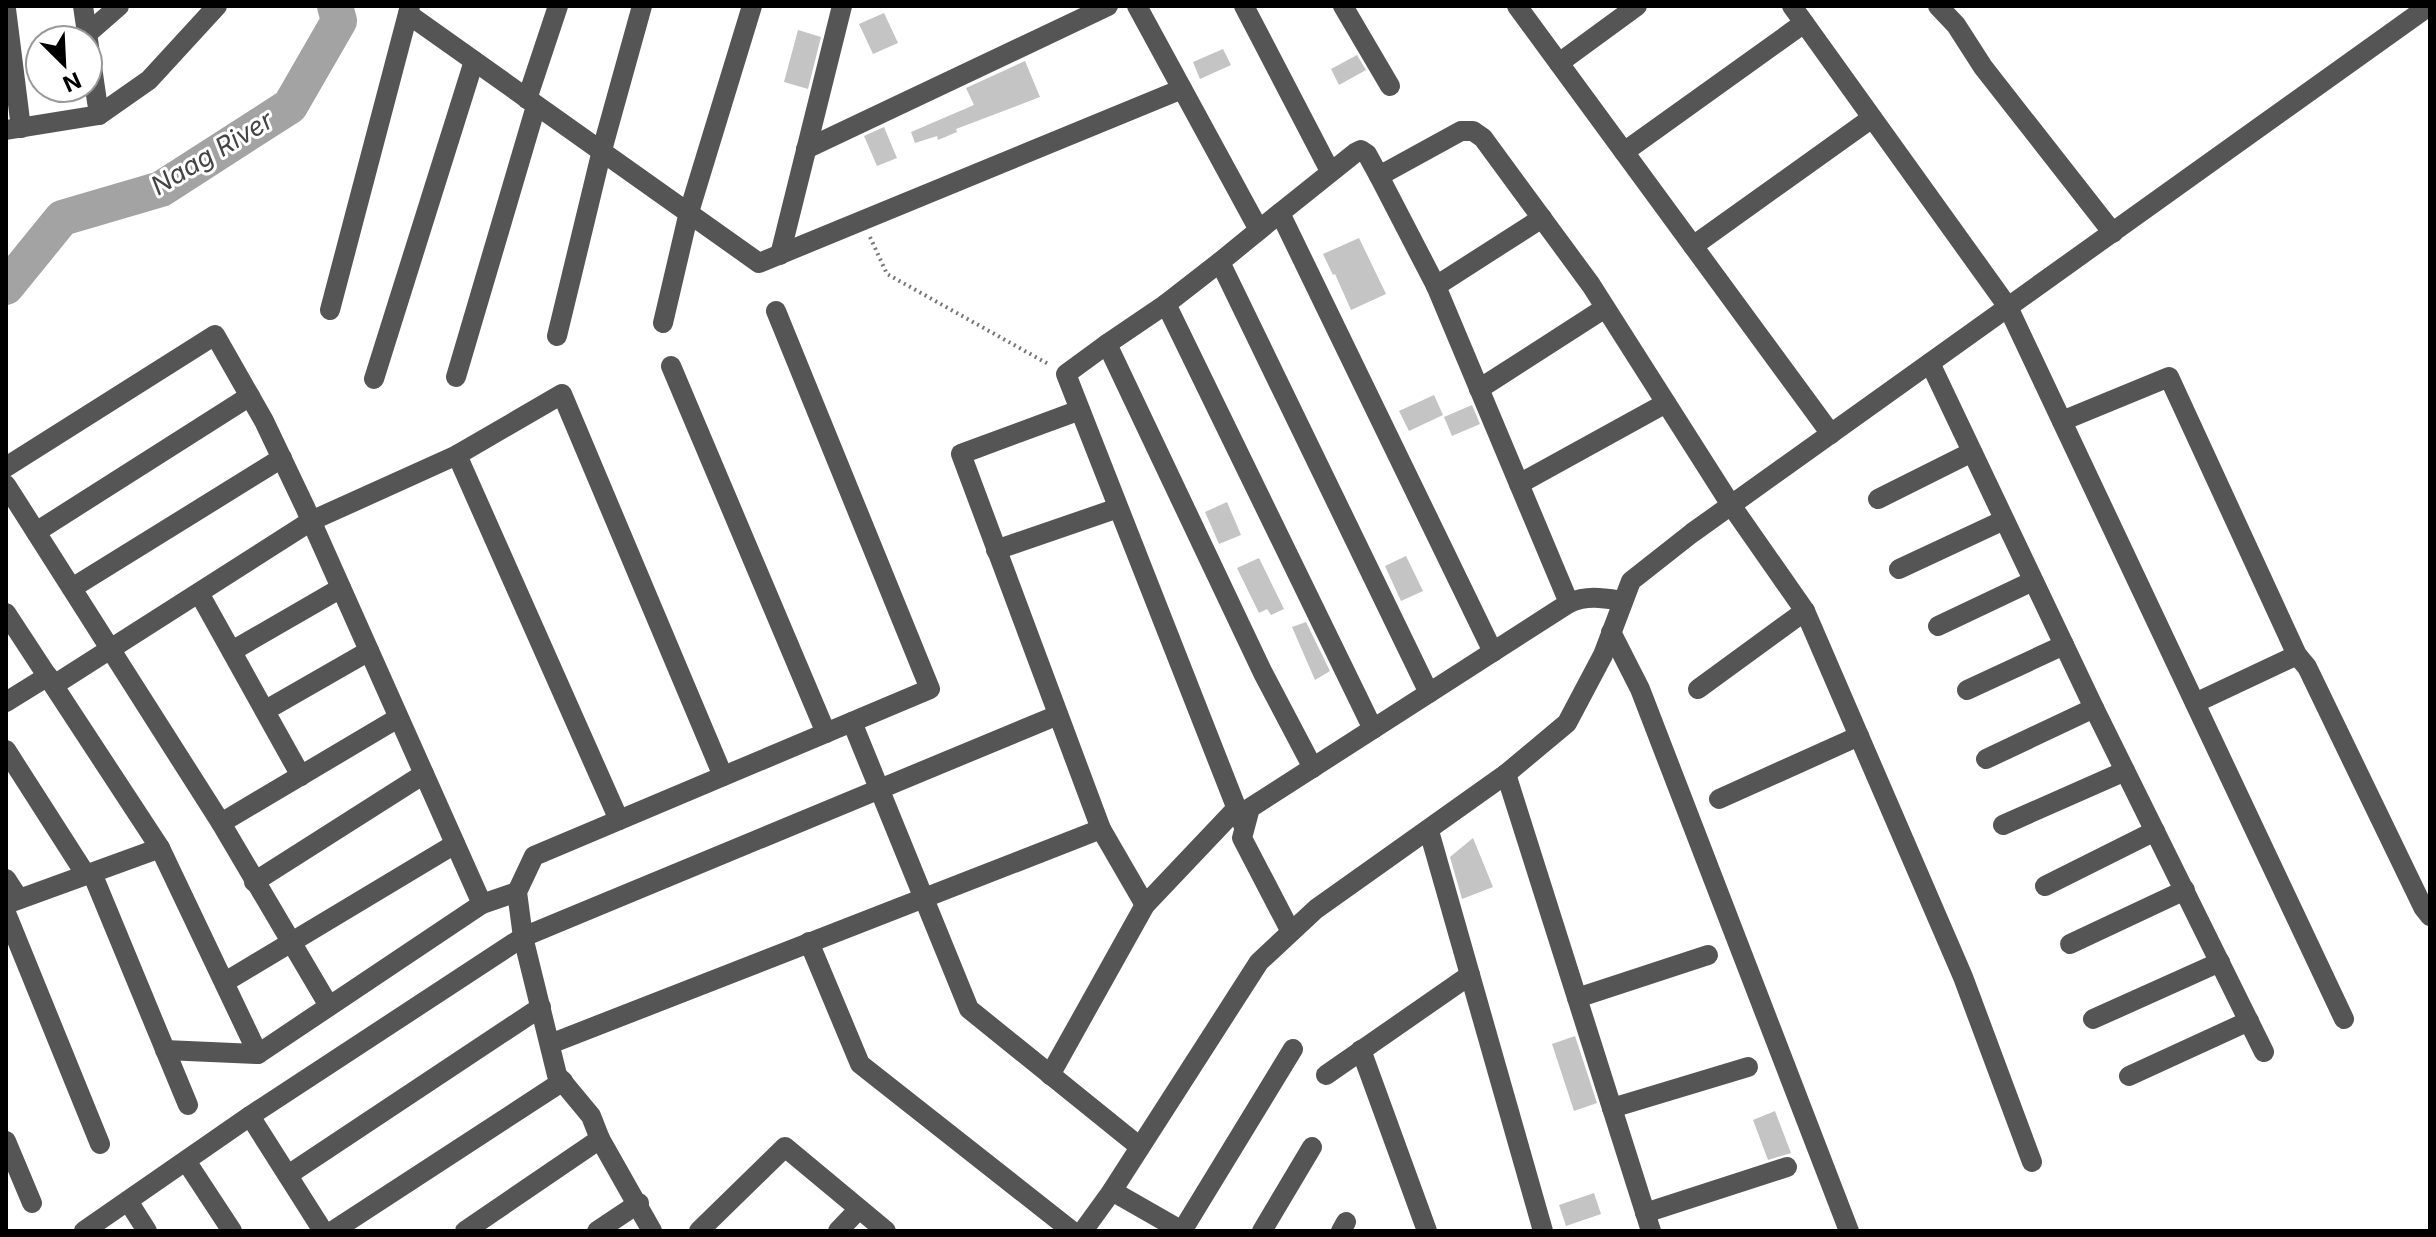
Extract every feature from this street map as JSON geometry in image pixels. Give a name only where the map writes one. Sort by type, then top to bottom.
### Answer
[{"type":"street","points":[[98,24],[119,6]]},
{"type":"street","points":[[6,9],[14,129],[99,115],[149,80],[217,6]]},
{"type":"street","points":[[456,377],[558,6]]},
{"type":"street","points":[[557,336],[602,150],[642,6]]},
{"type":"street","points":[[663,323],[689,212],[752,6]]},
{"type":"street","points":[[780,255],[842,6]]},
{"type":"street","points":[[806,149],[1108,6]]},
{"type":"street","points":[[1137,6],[1259,230]]},
{"type":"street","points":[[1244,6],[1330,171]]},
{"type":"street","points":[[1343,6],[1390,86]]},
{"type":"street","points":[[1517,6],[1831,434]]},
{"type":"street","points":[[1559,63],[1637,6]]},
{"type":"street","points":[[1938,6],[1956,25],[1983,67],[2113,233]]},
{"type":"street","points":[[1083,1231],[1259,962],[1316,909],[1506,774],[1567,723],[1603,655],[1631,581],[1731,505],[2429,6]]},
{"type":"street","points":[[330,310],[409,10],[532,103],[759,263],[1182,89]]},
{"type":"street","points":[[1624,152],[1798,14],[2008,307],[2344,1019]]},
{"type":"street","points":[[374,379],[474,61]]},
{"type":"street","points":[[97,104],[99,115]]},
{"type":"street","points":[[1693,246],[1872,118]]},
{"type":"street","points":[[1379,176],[1461,131],[1473,131],[1483,138],[1605,308],[1731,505],[1805,611],[1963,977],[2032,1162]]},
{"type":"street","points":[[1291,932],[1242,838],[1241,818],[1066,374],[1166,304],[1330,171],[1361,150],[1367,154],[1436,286],[1569,603]]},
{"type":"street","points":[[1280,213],[1493,652]]},
{"type":"street","points":[[1436,286],[1542,218]]},
{"type":"street","points":[[1220,262],[1429,693]]},
{"type":"street","points":[[1166,304],[1373,729]]},
{"type":"street","points":[[1479,389],[1605,308]]},
{"type":"street","points":[[652,1231],[639,1203],[600,1139],[591,1116],[557,1075],[523,937],[517,892],[534,856],[930,689],[776,311]]},
{"type":"street","points":[[6,467],[215,335],[282,458],[482,904]]},
{"type":"street","points":[[1107,344],[1263,673],[1313,768]]},
{"type":"street","points":[[1930,363],[2094,708],[2264,1052]]},
{"type":"street","points":[[671,366],[826,733]]},
{"type":"street","points":[[2062,421],[2169,377],[2297,655],[2307,667],[2430,916]]},
{"type":"street","points":[[6,702],[111,650],[311,521],[457,455],[562,394],[723,776]]},
{"type":"street","points":[[36,532],[250,396]]},
{"type":"street","points":[[1519,484],[1666,403]]},
{"type":"street","points":[[1080,410],[961,454],[1101,829],[1145,905]]},
{"type":"street","points":[[1878,499],[1972,452]]},
{"type":"street","points":[[457,455],[619,820]]},
{"type":"street","points":[[72,588],[282,458]]},
{"type":"street","points":[[6,485],[221,823],[329,1006]]},
{"type":"street","points":[[996,550],[1118,508]]},
{"type":"street","points":[[1899,569],[2004,520]]},
{"type":"street","points":[[1938,626],[2033,581]]},
{"type":"street","points":[[232,651],[341,588]]},
{"type":"street","points":[[199,593],[301,776]]},
{"type":"street","points":[[1050,1075],[1145,905],[1250,808],[1569,603],[1594,597],[1623,601]]},
{"type":"street","points":[[1698,689],[1805,611]]},
{"type":"street","points":[[6,613],[160,848],[258,1054]]},
{"type":"street","points":[[1611,632],[1640,689],[1849,1231]]},
{"type":"street","points":[[1967,690],[2064,645]]},
{"type":"street","points":[[266,710],[369,651]]},
{"type":"street","points":[[2195,703],[2297,655]]},
{"type":"street","points":[[1986,759],[2094,708]]},
{"type":"street","points":[[84,1231],[250,1116],[523,937],[1058,715]]},
{"type":"street","points":[[221,823],[398,718]]},
{"type":"street","points":[[852,722],[969,1009],[1140,1147]]},
{"type":"street","points":[[1719,799],[1859,736]]},
{"type":"street","points":[[6,750],[89,874],[188,1105]]},
{"type":"street","points":[[2003,825],[2125,771]]},
{"type":"street","points":[[254,882],[424,774]]},
{"type":"street","points":[[1506,774],[1648,1222],[1787,1167]]},
{"type":"street","points":[[550,1044],[1101,829]]},
{"type":"street","points":[[1429,831],[1543,1231]]},
{"type":"street","points":[[2045,886],[2155,831]]},
{"type":"street","points":[[225,982],[455,844]]},
{"type":"street","points":[[10,905],[160,848]]},
{"type":"street","points":[[6,879],[10,905],[100,1144]]},
{"type":"street","points":[[2070,944],[2185,890]]},
{"type":"street","points":[[165,1050],[258,1054],[482,904],[517,892]]},
{"type":"street","points":[[809,942],[860,1064],[1072,1231]]},
{"type":"street","points":[[1577,998],[1708,955]]},
{"type":"street","points":[[2093,1019],[2220,962]]},
{"type":"street","points":[[1326,1075],[1470,975]]},
{"type":"street","points":[[288,1175],[541,1007]]},
{"type":"street","points":[[2129,1076],[2249,1021]]},
{"type":"street","points":[[1112,1191],[1182,1231],[1293,1049]]},
{"type":"street","points":[[1361,1050],[1427,1231]]},
{"type":"street","points":[[1612,1108],[1748,1067]]},
{"type":"street","points":[[333,1231],[563,1081]]},
{"type":"street","points":[[250,1116],[323,1231]]},
{"type":"street","points":[[465,1231],[600,1139]]},
{"type":"street","points":[[6,1141],[32,1203]]},
{"type":"street","points":[[699,1231],[785,1147],[886,1231]]},
{"type":"street","points":[[1262,1231],[1312,1147]]},
{"type":"street","points":[[186,1161],[232,1231]]},
{"type":"street","points":[[128,1201],[147,1231]]},
{"type":"street","points":[[597,1231],[639,1203]]},
{"type":"street","points":[[838,1231],[859,1209]]},
{"type":"path","points":[[863,220],[887,274],[1066,374]]},
{"type":"building","points":[[884,13],[898,43],[873,54],[859,24]]},
{"type":"building","points":[[798,30],[821,37],[808,89],[784,82]]},
{"type":"building","points":[[1223,49],[1231,65],[1200,79],[1193,62]]},
{"type":"building","points":[[1357,55],[1366,70],[1339,85],[1331,69]]},
{"type":"building","points":[[1025,61],[1040,97],[956,129],[957,132],[938,140],[937,136],[915,143],[911,132],[974,105],[966,88]]},
{"type":"building","points":[[884,127],[897,158],[877,166],[864,136]]},
{"type":"building","points":[[1359,238],[1386,294],[1351,310],[1323,254]]},
{"type":"building","points":[[1434,395],[1443,415],[1409,431],[1399,411]]},
{"type":"building","points":[[1472,405],[1480,424],[1452,436],[1444,417]]},
{"type":"building","points":[[1227,502],[1241,535],[1219,544],[1205,512]]},
{"type":"building","points":[[1406,556],[1423,591],[1401,601],[1385,566]]},
{"type":"building","points":[[1259,558],[1284,609],[1271,615],[1267,609],[1259,613],[1237,568]]},
{"type":"building","points":[[1306,622],[1330,671],[1315,680],[1292,627]]},
{"type":"building","points":[[1473,838],[1493,887],[1462,899],[1450,857]]},
{"type":"building","points":[[1575,1036],[1597,1103],[1574,1111],[1552,1044]]},
{"type":"building","points":[[1775,1111],[1791,1153],[1768,1160],[1753,1120]]},
{"type":"building","points":[[1594,1193],[1601,1214],[1566,1226],[1559,1205]]},
{"type":"waterway","name":"Naag River","points":[[6,287],[62,218],[161,189],[290,106],[339,21],[335,6]]}]
